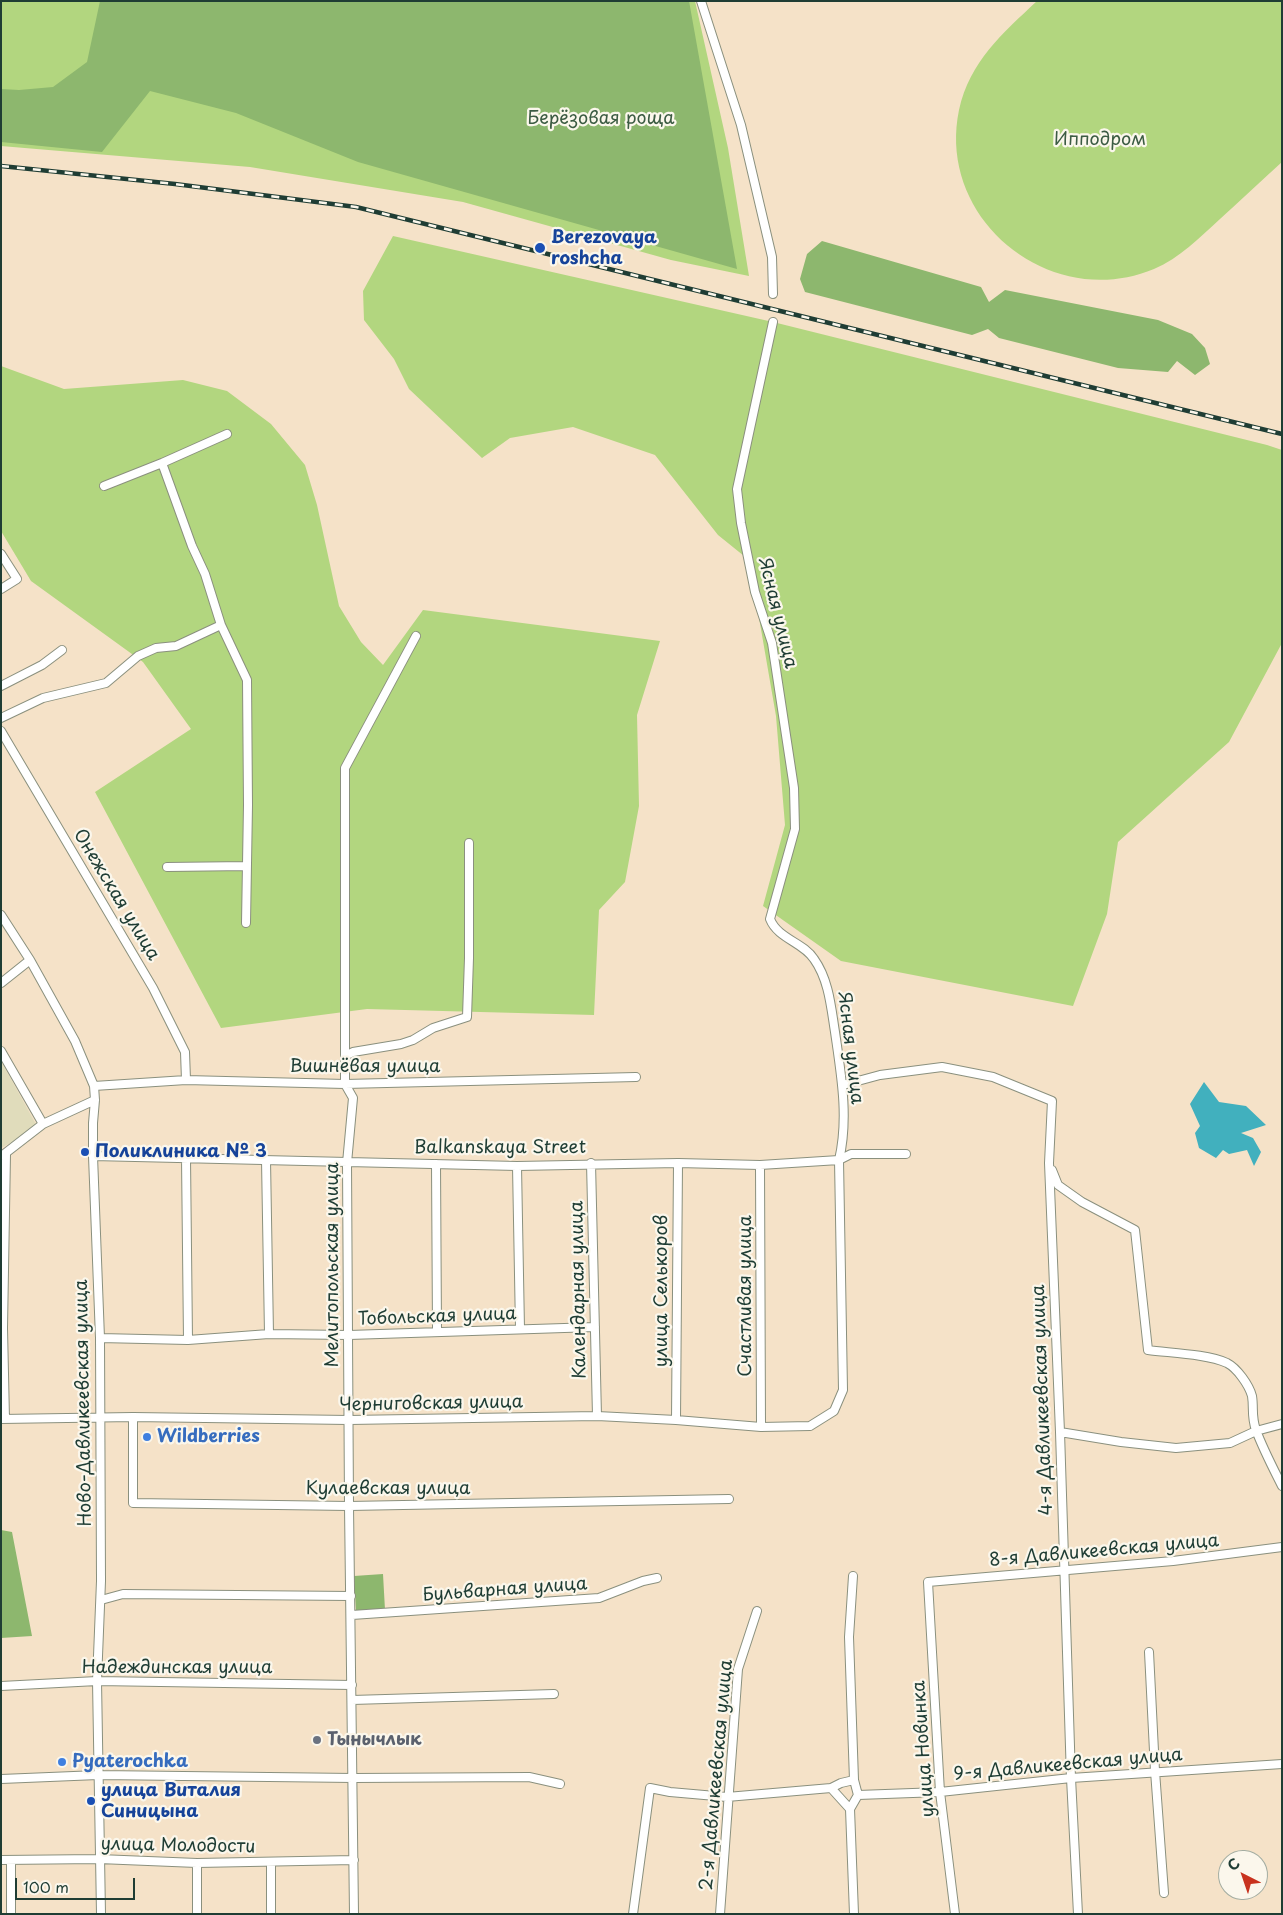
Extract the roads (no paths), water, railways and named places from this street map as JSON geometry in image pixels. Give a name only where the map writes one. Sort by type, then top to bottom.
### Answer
[{"type":"street","points":[[701,1],[740,124],[772,258],[773,294]]},
{"type":"street","name":"Ясная улица","points":[[773,322],[737,489],[741,523],[755,592],[772,643],[794,788],[795,829],[770,920],[774,929],[814,958],[827,983],[843,1085],[843,1143],[839,1160],[843,1390]]},
{"type":"street","points":[[104,486],[227,434]]},
{"type":"street","points":[[162,463],[192,546],[205,574],[221,624],[247,680],[248,805],[246,923]]},
{"type":"street","points":[[1,554],[17,579],[1,588]]},
{"type":"street","points":[[1,718],[43,698],[106,683],[138,656],[156,648],[176,646],[221,624]]},
{"type":"street","name":"Мелитопольская улица","points":[[354,1914],[347,1163],[353,1098],[345,1084],[345,768],[416,636]]},
{"type":"street","points":[[1,686],[42,665],[62,650]]},
{"type":"street","name":"Онежская улица","points":[[1,731],[153,988],[185,1052],[186,1080]]},
{"type":"street","points":[[346,1056],[353,1052],[414,1040],[433,1028],[467,1017],[469,843]]},
{"type":"street","points":[[167,867],[247,866]]},
{"type":"street","name":"Ново-Давликеевская улица","points":[[1,915],[30,960],[75,1041],[94,1086],[93,1156],[100,1338],[101,1600],[97,1681],[99,1859],[102,1914]]},
{"type":"street","points":[[1,983],[30,960]]},
{"type":"street","points":[[1,1051],[43,1124]]},
{"type":"street","name":"4-я Давликеевская улица","points":[[843,1085],[880,1075],[942,1067],[993,1077],[1052,1100],[1049,1163],[1071,1778],[1078,1914]]},
{"type":"street","name":"Вишнёвая улица","points":[[94,1086],[186,1080],[345,1084],[636,1077]]},
{"type":"street","points":[[3,1418],[3,1155],[43,1124],[95,1100]]},
{"type":"street","name":"Balkanskaya Street","points":[[93,1156],[517,1166],[591,1163],[760,1165],[839,1160],[851,1154],[906,1154]]},
{"type":"street","points":[[186,1158],[188,1340]]},
{"type":"street","points":[[266,1160],[269,1334]]},
{"type":"street","name":"Календарная улица","points":[[591,1163],[597,1416]]},
{"type":"street","name":"улица Селькоров","points":[[676,1420],[678,1163]]},
{"type":"street","points":[[1049,1163],[1058,1185],[1082,1202],[1135,1230],[1148,1350],[1199,1356],[1226,1363],[1234,1368],[1244,1381],[1252,1396],[1252,1416],[1256,1431],[1282,1486]]},
{"type":"street","points":[[436,1164],[437,1331]]},
{"type":"street","name":"Счастливая улица","points":[[760,1165],[761,1427]]},
{"type":"street","points":[[517,1166],[520,1329]]},
{"type":"street","name":"Тобольская улица","points":[[100,1338],[188,1340],[269,1334],[349,1335],[595,1327]]},
{"type":"street","name":"Черниговская улица","points":[[3,1418],[133,1416],[349,1420],[597,1416],[761,1427],[810,1426],[834,1411],[843,1390]]},
{"type":"street","name":"Кулаевская улица","points":[[133,1416],[134,1503],[349,1506],[729,1499]]},
{"type":"street","points":[[1060,1432],[1121,1442],[1176,1448],[1230,1443],[1256,1431],[1282,1424]]},
{"type":"street","name":"8-я Давликеевская улица","points":[[928,1582],[1173,1561],[1282,1547]]},
{"type":"street","points":[[853,1576],[849,1638],[854,1780],[858,1795],[850,1808],[854,1914]]},
{"type":"street","name":"Бульварная улица","points":[[352,1615],[598,1598],[643,1581],[657,1578]]},
{"type":"street","name":"улица Новинка","points":[[928,1582],[940,1792],[955,1914]]},
{"type":"street","points":[[101,1600],[123,1594],[351,1596]]},
{"type":"street","name":"2-я Давликеевская улица","points":[[720,1914],[738,1669],[757,1611]]},
{"type":"street","points":[[1149,1652],[1164,1893]]},
{"type":"street","name":"Надеждинская улица","points":[[1,1686],[97,1681],[352,1685]]},
{"type":"street","points":[[352,1700],[554,1694]]},
{"type":"street","name":"9-я Давликеевская улица","points":[[858,1795],[940,1792],[1155,1771],[1282,1764]]},
{"type":"street","points":[[1,1779],[98,1775],[354,1778],[529,1777],[560,1784]]},
{"type":"street","points":[[632,1914],[650,1788],[670,1792],[728,1797],[831,1788],[854,1780]]},
{"type":"street","points":[[831,1788],[850,1808]]},
{"type":"street","name":"улица Молодости","points":[[1,1860],[99,1859],[197,1863],[271,1863],[354,1860]]},
{"type":"street","points":[[11,1860],[11,1914]]},
{"type":"street","points":[[197,1863],[197,1914]]},
{"type":"street","points":[[271,1863],[271,1914]]},
{"type":"water","points":[[1204,1082],[1219,1102],[1246,1106],[1266,1125],[1241,1133],[1253,1138],[1261,1152],[1254,1166],[1247,1150],[1229,1154],[1223,1150],[1216,1158],[1199,1148],[1195,1133],[1200,1126],[1190,1104]]},
{"type":"railway","points":[[1,166],[175,184],[356,207],[1282,434]]},
{"type":"place","name":"Berezovaya roshcha","points":[[540,248]]},
{"type":"place","name":"Поликлиника № 3","points":[[85,1152]]},
{"type":"place","name":"Wildberries","points":[[147,1437]]},
{"type":"place","name":"Тынычлык","points":[[317,1740]]},
{"type":"place","name":"Pyaterochka","points":[[62,1762]]},
{"type":"place","name":"улица Виталия Синицына","points":[[91,1801]]},
{"type":"park label","name":"Берёзовая роща","points":[[601,119]]},
{"type":"park label","name":"Ипподром","points":[[1100,140]]}]
